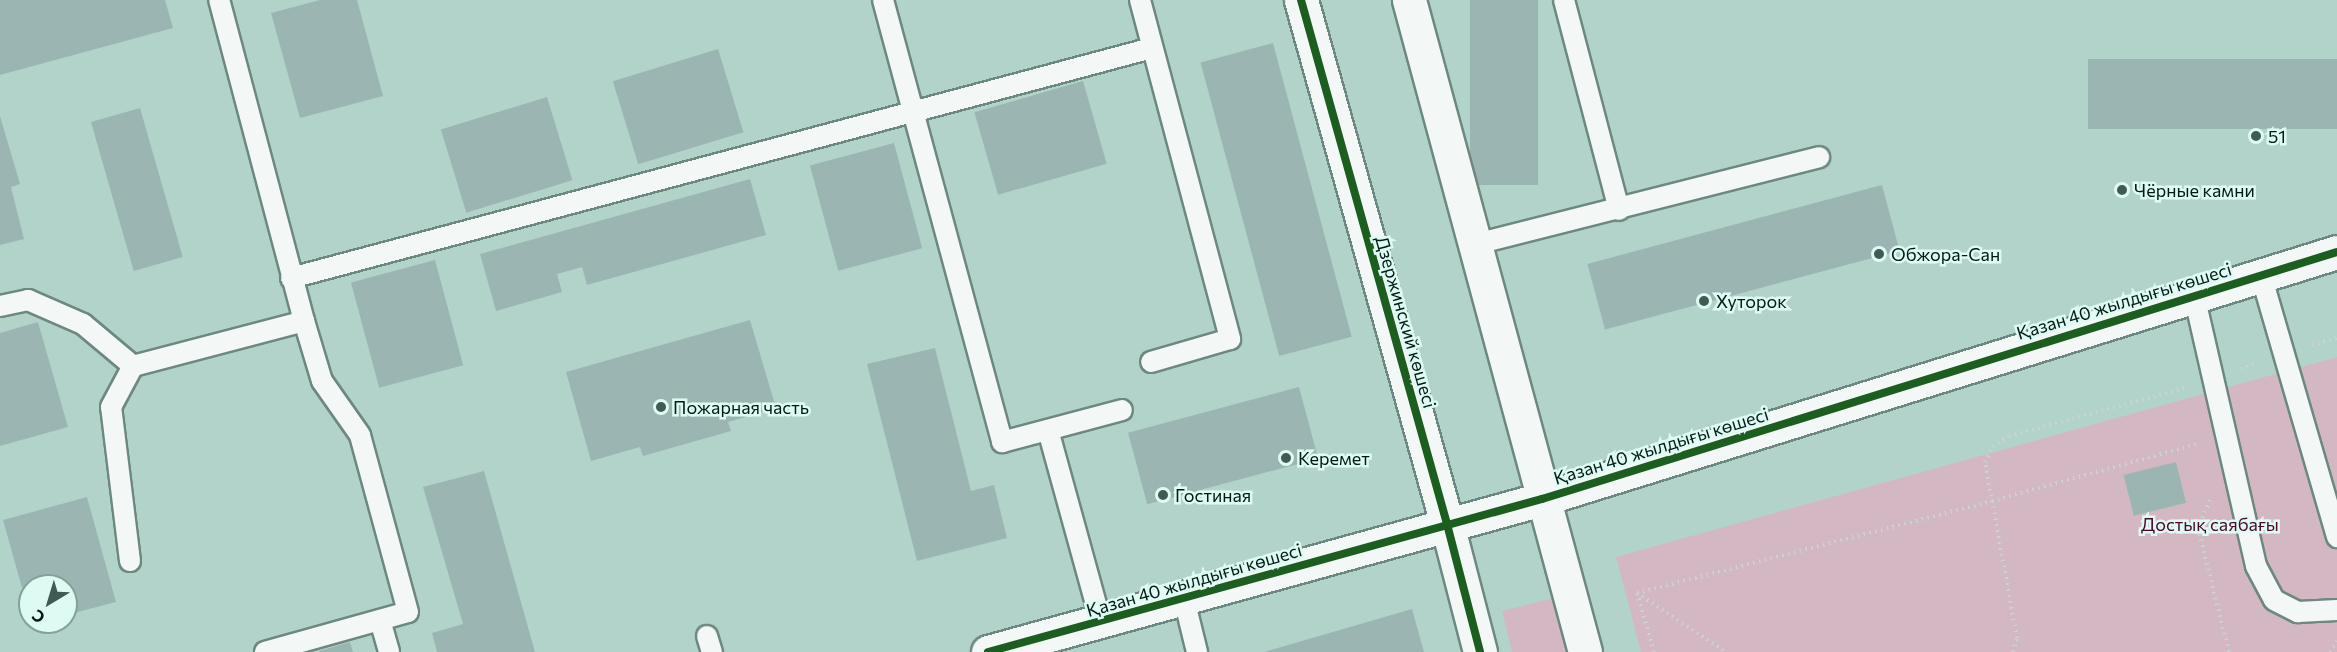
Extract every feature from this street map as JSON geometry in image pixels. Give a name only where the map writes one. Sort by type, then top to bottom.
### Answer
[{"type":"street","name":"Дзержинский көшесі","points":[[1300,0],[1447,524],[1480,652]]},
{"type":"street","points":[[1409,0],[1585,652]]},
{"type":"street","name":"Қазан 40 жылдығы көшесі","points":[[988,652],[1542,499],[2260,274],[2337,253]]},
{"type":"lane","points":[[219,0],[291,278],[322,381],[360,435],[408,612],[265,652]]},
{"type":"lane","points":[[883,0],[1002,442],[1122,410]]},
{"type":"lane","points":[[1140,0],[1230,339],[1151,362]]},
{"type":"lane","points":[[1564,0],[1618,210]]},
{"type":"lane","points":[[291,278],[1152,48]]},
{"type":"lane","points":[[1476,244],[1618,210],[1819,157]]},
{"type":"lane","points":[[2260,274],[2337,537]]},
{"type":"lane","points":[[2194,295],[2256,566],[2274,600],[2298,612],[2337,610]]},
{"type":"lane","points":[[0,306],[28,300],[72,319],[83,324],[133,366]]},
{"type":"lane","points":[[130,561],[111,406],[133,366],[304,321]]},
{"type":"lane","points":[[1048,430],[1101,622]]},
{"type":"lane","points":[[1184,599],[1197,652]]},
{"type":"lane","points":[[380,620],[389,652]]},
{"type":"path","points":[[2013,652],[2017,638],[1985,462],[1993,447],[2009,436],[2214,380],[2283,353],[2337,338]]},
{"type":"path","points":[[1637,593],[1992,501],[2197,443],[2200,448]]},
{"type":"path","points":[[2210,488],[2211,499],[2198,528],[2229,652]]},
{"type":"path","points":[[1637,593],[1654,652]]},
{"type":"path","points":[[1637,593],[1726,652]]},
{"type":"path","points":[[2330,652],[2337,641]]},
{"type":"green space","name":"Достық саябағы","points":[[2337,357],[2337,652],[1641,652],[1616,557]]},
{"type":"green space","points":[[1558,597],[1573,652],[1512,652],[1502,611]]},
{"type":"building","points":[[0,0],[165,0],[173,28],[0,75]]},
{"type":"building","points":[[320,0],[357,0],[383,96],[300,118],[271,13]]},
{"type":"building","points":[[1470,0],[1538,0],[1538,185],[1470,185]]},
{"type":"building","points":[[1273,43],[1352,337],[1279,356],[1201,62]]},
{"type":"building","points":[[718,49],[743,132],[638,164],[613,81]]},
{"type":"building","points":[[2088,59],[2337,59],[2337,129],[2088,129]]},
{"type":"building","points":[[1083,81],[1107,164],[998,195],[974,112]]},
{"type":"building","points":[[547,97],[572,180],[466,213],[441,129]]},
{"type":"building","points":[[140,108],[183,257],[134,271],[91,122]]},
{"type":"building","points":[[0,116],[20,184],[11,187],[24,239],[0,245]]},
{"type":"building","points":[[894,143],[922,248],[838,271],[810,166]]},
{"type":"building","points":[[750,179],[766,235],[587,285],[582,267],[557,274],[562,292],[496,311],[480,254]]},
{"type":"building","points":[[1882,185],[1900,251],[1605,330],[1587,264]]},
{"type":"building","points":[[435,260],[463,365],[379,388],[351,283]]},
{"type":"building","points":[[750,320],[776,408],[728,422],[731,431],[643,456],[640,447],[591,461],[566,372]]},
{"type":"building","points":[[38,322],[68,427],[0,446],[0,333]]},
{"type":"building","points":[[935,348],[971,491],[994,485],[1007,538],[917,561],[867,364]]},
{"type":"building","points":[[1299,387],[1318,458],[1147,504],[1128,433]]},
{"type":"building","points":[[2176,462],[2186,503],[2134,516],[2124,475]]},
{"type":"building","points":[[484,471],[535,652],[437,652],[432,633],[463,624],[423,487]]},
{"type":"building","points":[[87,497],[116,602],[78,612],[78,574],[18,574],[3,520]]},
{"type":"building","points":[[1412,609],[1424,652],[1267,652],[1267,651]]},
{"type":"building","points":[[350,642],[353,652],[319,652],[319,651]]},
{"type":"cycle path","points":[[1301,0],[1447,524],[1480,652]]},
{"type":"cycle path","points":[[988,652],[1542,499],[2337,252]]},
{"type":"place","name":"51","points":[[2256,136]]},
{"type":"place","name":"Чёрные камни","points":[[2122,190]]},
{"type":"place","name":"Обжора-Сан","points":[[1879,254]]},
{"type":"place","name":"Хуторок","points":[[1704,301]]},
{"type":"place","name":"Пожарная часть","points":[[661,407]]},
{"type":"place","name":"Керемет","points":[[1286,458]]},
{"type":"place","name":"Гостиная","points":[[1163,495]]}]
